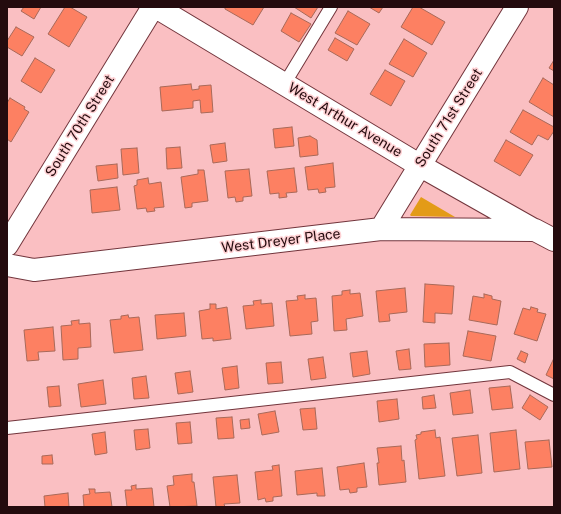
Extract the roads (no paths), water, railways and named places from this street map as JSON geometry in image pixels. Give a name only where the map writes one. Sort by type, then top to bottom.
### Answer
[{"type":"street","name":"South 70th Street","points":[[7,245],[153,7]]},
{"type":"street","name":"West Arthur Avenue","points":[[156,7],[420,165],[545,235]]},
{"type":"street","name":"South 71st Street","points":[[381,229],[517,7]]},
{"type":"street","name":"West Dreyer Place","points":[[7,265],[34,270],[381,229],[545,235]]},
{"type":"lane","points":[[285,83],[331,7]]},
{"type":"lane","points":[[7,428],[510,372],[554,395]]}]
